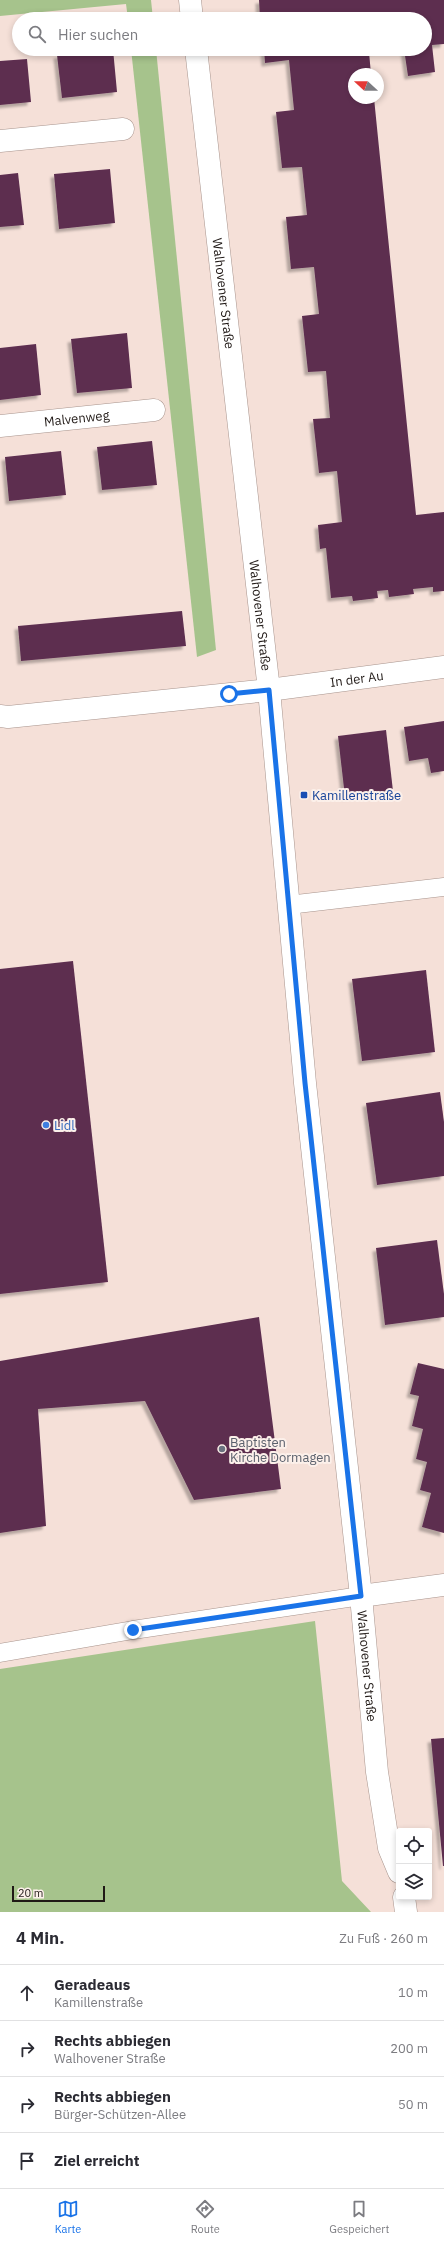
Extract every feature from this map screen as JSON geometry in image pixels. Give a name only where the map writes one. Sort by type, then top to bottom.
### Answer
[{"type":"street","points":[[190,0],[191,12]]},
{"type":"street","name":"Walhovener Straße","points":[[197,56],[269,690],[305,1083],[361,1596],[377,1772],[389,1848],[396,1865]]},
{"type":"street","points":[[0,141],[122,129]]},
{"type":"street","name":"Malvenweg","points":[[0,426],[154,410]]},
{"type":"street","name":"In der Au","points":[[269,690],[444,667]]},
{"type":"street","points":[[0,716],[8,717],[269,690]]},
{"type":"street","points":[[361,1596],[444,1585]]},
{"type":"street","points":[[404,1900],[406,1912]]},
{"type":"lane","points":[[288,905],[444,887]]},
{"type":"lane","points":[[0,1653],[133,1630],[361,1596]]},
{"type":"green space","points":[[0,0],[151,0],[152,12],[127,12],[126,4],[42,12],[12,12],[12,15],[0,16]]},
{"type":"green space","points":[[132,56],[157,56],[216,650],[197,657]]},
{"type":"green space","points":[[315,1621],[342,1881],[371,1912],[0,1912],[0,1669]]},
{"type":"building","points":[[259,0],[444,0],[444,44],[432,45],[432,12],[260,12]]},
{"type":"building","points":[[432,45],[435,72],[408,76],[405,56],[432,56]]},
{"type":"building","points":[[57,56],[114,56],[117,92],[62,98]]},
{"type":"building","points":[[264,56],[369,56],[370,68],[348,68],[348,104],[375,104],[416,515],[444,512],[444,591],[433,592],[433,587],[413,589],[414,594],[389,597],[388,590],[377,591],[378,598],[353,601],[352,596],[331,598],[326,548],[320,549],[318,525],[342,522],[337,471],[319,473],[313,419],[330,418],[326,371],[308,372],[302,316],[319,314],[314,267],[291,269],[286,217],[307,215],[302,167],[282,168],[276,112],[294,110],[289,60],[265,63]]},
{"type":"building","points":[[27,59],[31,102],[0,105],[0,61]]},
{"type":"building","points":[[110,169],[115,223],[59,229],[54,174]]},
{"type":"building","points":[[18,173],[24,225],[0,227],[0,175]]},
{"type":"building","points":[[127,333],[132,388],[77,393],[71,339]]},
{"type":"building","points":[[36,344],[41,395],[0,400],[0,348]]},
{"type":"building","points":[[152,441],[157,485],[102,490],[97,447]]},
{"type":"building","points":[[61,451],[66,495],[9,501],[5,457]]},
{"type":"building","points":[[182,611],[186,646],[21,661],[18,626]]},
{"type":"building","points":[[444,721],[444,771],[431,773],[428,758],[409,761],[404,727]]},
{"type":"building","points":[[386,730],[393,791],[345,797],[338,736]]},
{"type":"building","name":"Lidl","points":[[73,961],[108,1282],[0,1294],[0,969]]},
{"type":"building","points":[[426,970],[435,1052],[362,1061],[352,979]]},
{"type":"building","points":[[440,1092],[444,1122],[444,1176],[377,1185],[366,1103]]},
{"type":"building","points":[[437,1240],[444,1294],[444,1317],[385,1325],[376,1248]]},
{"type":"building","name":"Baptisten Kirche Dormagen","points":[[259,1317],[281,1489],[194,1500],[145,1401],[38,1409],[46,1526],[0,1533],[0,1361]]},
{"type":"building","points":[[418,1363],[444,1369],[444,1533],[422,1527],[431,1493],[420,1490],[427,1462],[416,1459],[423,1429],[412,1426],[419,1396],[410,1394]]},
{"type":"building","points":[[444,1738],[444,1866],[443,1866],[431,1739]]},
{"type":"place","name":"Kamillenstraße","points":[[304,795]]},
{"type":"place","name":"Lidl","points":[[46,1125]]},
{"type":"place","name":"Baptisten Kirche Dormagen","points":[[222,1449]]},
{"type":"route","points":[[133,1630],[361,1596],[320,1232],[269,690],[229,694]]}]
